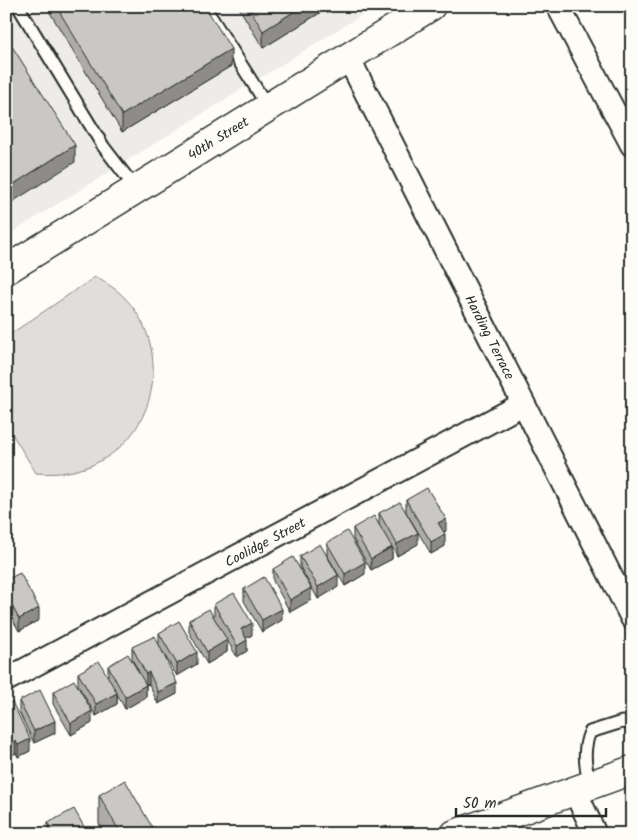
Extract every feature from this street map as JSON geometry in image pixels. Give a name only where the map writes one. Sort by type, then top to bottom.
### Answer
[{"type":"street","name":"40th Street","points":[[6,270],[431,6]]},
{"type":"street","points":[[558,6],[632,145]]},
{"type":"street","name":"Harding Terrace","points":[[348,57],[632,618]]},
{"type":"street","name":"Coolidge Street","points":[[6,680],[523,404]]},
{"type":"street","points":[[455,834],[632,770]]},
{"type":"street","points":[[582,789],[595,834]]},
{"type":"lane","points":[[18,6],[103,146],[136,189]]},
{"type":"lane","points":[[204,6],[268,107]]},
{"type":"lane","points":[[582,789],[585,742],[590,732],[622,722],[632,724]]},
{"type":"shaded area","points":[[6,6],[376,6],[6,236]]},
{"type":"shaded area","points":[[95,277],[110,285],[123,296],[138,315],[148,337],[153,360],[152,384],[147,406],[136,427],[122,446],[102,460],[70,472],[36,473],[6,424],[6,337]]},
{"type":"building","points":[[56,6],[205,6],[231,49],[122,115]]},
{"type":"building","points":[[248,6],[303,6],[263,31]]},
{"type":"building","points":[[6,37],[75,145],[6,189]]},
{"type":"building","points":[[427,488],[446,519],[438,523],[445,534],[431,542],[406,500]]},
{"type":"building","points":[[400,502],[418,533],[397,544],[379,513]]},
{"type":"building","points":[[374,516],[392,547],[371,559],[353,528]]},
{"type":"building","points":[[347,531],[365,562],[345,574],[327,543]]},
{"type":"building","points":[[320,544],[338,575],[318,587],[300,556]]},
{"type":"building","points":[[293,557],[311,588],[290,600],[273,569]]},
{"type":"building","points":[[20,573],[39,608],[19,619],[6,595],[6,580]]},
{"type":"building","points":[[264,577],[282,609],[262,620],[244,589]]},
{"type":"building","points":[[234,593],[252,623],[241,629],[247,640],[237,646],[214,604]]},
{"type":"building","points":[[209,609],[227,640],[207,652],[189,620]]},
{"type":"building","points":[[6,616],[10,623],[6,625]]},
{"type":"building","points":[[179,621],[197,652],[177,664],[159,633]]},
{"type":"building","points":[[155,636],[177,683],[158,692],[149,672],[146,674],[132,647]]},
{"type":"building","points":[[128,654],[146,685],[125,697],[108,666]]},
{"type":"building","points":[[99,661],[117,693],[96,704],[78,673]]},
{"type":"building","points":[[74,680],[92,711],[71,723],[53,692]]},
{"type":"building","points":[[40,690],[55,721],[34,731],[19,701]]},
{"type":"building","points":[[12,702],[30,739],[18,745],[16,741],[8,745],[6,742],[6,704]]},
{"type":"building","points":[[125,780],[156,834],[121,834],[99,795]]},
{"type":"building","points":[[74,809],[88,834],[53,834],[48,823]]}]
